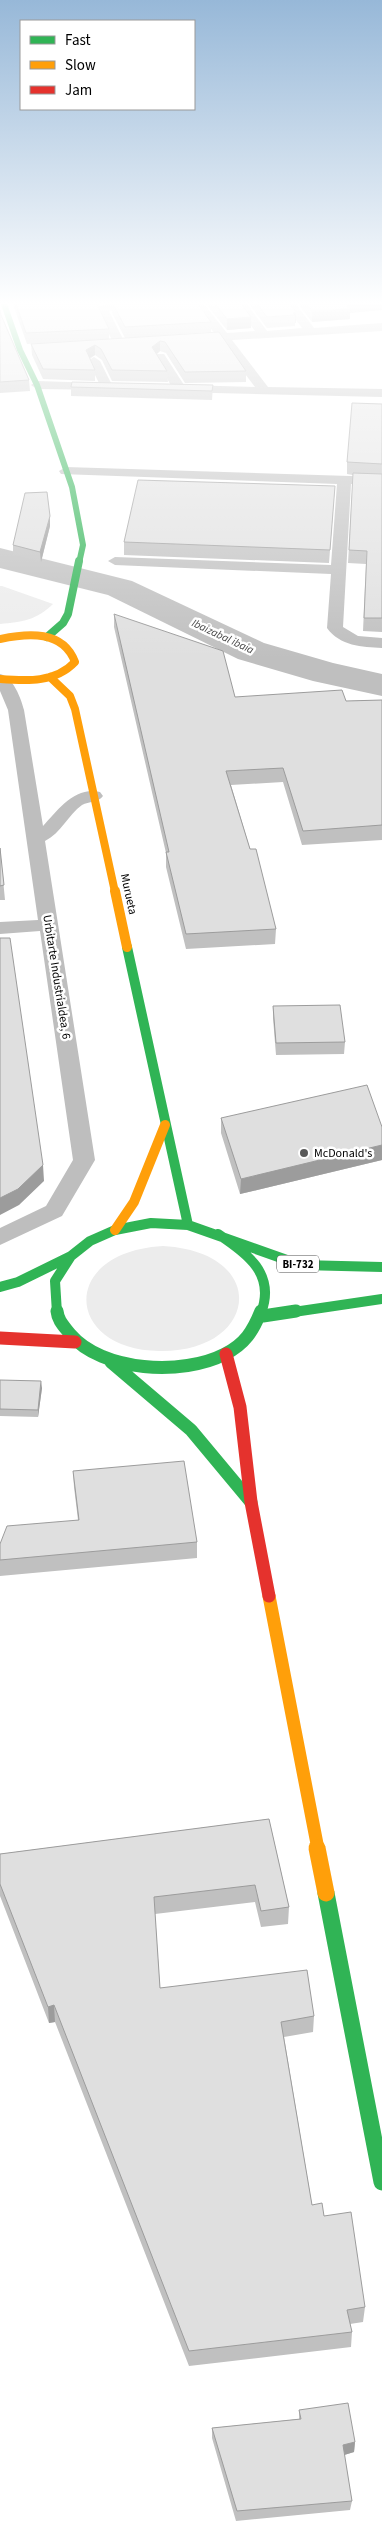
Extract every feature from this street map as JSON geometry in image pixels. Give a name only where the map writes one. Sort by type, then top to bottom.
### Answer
[{"type":"street","points":[[47,637],[63,623],[71,601],[82,546],[72,487],[50,422]]},
{"type":"street","points":[[66,471],[343,487],[382,495]]},
{"type":"street","points":[[294,492],[382,481]]},
{"type":"street","points":[[72,487],[91,487]]},
{"type":"street","points":[[343,487],[335,628],[343,637],[357,642],[382,643]]},
{"type":"street","points":[[116,561],[338,570]]},
{"type":"street","points":[[0,639],[18,636],[47,637],[69,646],[74,653],[74,660],[66,670],[50,678],[16,681],[0,679]]},
{"type":"street","name":"Murueta","points":[[50,678],[70,696],[75,709],[188,1225]]},
{"type":"street","name":"Urbitarte Industrialdea, 6","points":[[0,679],[12,697],[16,710],[84,1160],[54,1211],[0,1238]]},
{"type":"street","points":[[36,838],[46,833],[76,801],[94,796]]},
{"type":"street","points":[[0,928],[49,925]]},
{"type":"street","points":[[115,1230],[134,1202],[165,1125]]},
{"type":"street","name":"BI-732","points":[[0,1287],[18,1282],[70,1256],[90,1241],[115,1230],[151,1223],[188,1225],[218,1234],[301,1265],[382,1268]]},
{"type":"street","name":"BI-732","points":[[0,1338],[75,1342],[111,1362],[150,1369],[191,1366],[226,1354],[249,1336],[263,1316],[266,1285],[250,1256],[218,1234]]},
{"type":"street","name":"BI-732","points":[[70,1256],[54,1284],[56,1314],[75,1342]]},
{"type":"street","points":[[263,1316],[382,1299]]},
{"type":"street","points":[[226,1354],[240,1406],[250,1502],[382,2182]]},
{"type":"street","points":[[111,1362],[191,1430],[250,1502]]},
{"type":"shaded area","points":[[0,586],[53,604],[35,617],[0,624]]},
{"type":"shaded area","points":[[163,1246],[198,1252],[222,1265],[236,1282],[239,1302],[233,1320],[217,1336],[192,1347],[159,1351],[128,1346],[105,1335],[91,1319],[86,1300],[91,1282],[105,1265],[129,1252]]},
{"type":"building","points":[[350,422],[382,422],[382,464],[347,462]]},
{"type":"building","points":[[353,473],[382,474],[382,618],[364,618],[367,551],[349,550]]},
{"type":"building","points":[[138,480],[335,486],[330,550],[124,542]]},
{"type":"building","points":[[47,492],[50,516],[40,552],[13,545],[25,493]]},
{"type":"building","points":[[114,614],[223,651],[235,697],[342,690],[346,701],[382,700],[382,825],[303,831],[283,768],[226,771],[250,849],[256,849],[276,929],[186,934],[166,852],[169,852]]},
{"type":"building","points":[[0,848],[4,885],[0,886]]},
{"type":"building","points":[[0,938],[10,938],[43,1165],[18,1189],[0,1198]]},
{"type":"building","points":[[340,1005],[345,1042],[276,1043],[273,1006]]},
{"type":"building","name":"McDonald's","points":[[367,1085],[382,1127],[382,1145],[241,1179],[221,1118]]},
{"type":"building","points":[[0,1380],[41,1381],[38,1410],[0,1409]]},
{"type":"building","points":[[184,1461],[197,1542],[0,1560],[0,1544],[7,1526],[79,1520],[73,1471]]},
{"type":"building","points":[[269,1819],[289,1907],[261,1911],[255,1885],[154,1897],[160,1988],[307,1970],[314,2016],[281,2022],[312,2205],[322,2203],[324,2216],[351,2212],[365,2307],[347,2310],[352,2332],[189,2351],[54,2005],[48,2007],[0,1884],[0,1854]]},
{"type":"building","points":[[348,2403],[355,2442],[343,2445],[352,2501],[237,2511],[212,2428],[301,2419],[299,2410]]},
{"type":"waterway","name":"Ibaizabal ibaia","points":[[0,558],[120,588],[251,651],[326,673],[382,685]]},
{"type":"traffic: fast","points":[[47,637],[63,623],[68,614],[83,545],[72,487],[50,422]]},
{"type":"traffic: fast","points":[[127,947],[188,1225]]},
{"type":"traffic: fast","points":[[0,1287],[18,1282],[71,1256],[90,1241],[115,1230],[151,1223],[188,1225],[301,1265],[382,1267]]},
{"type":"traffic: fast","points":[[71,1256],[58,1274],[54,1285],[58,1319],[79,1344],[111,1361],[150,1368],[189,1366],[225,1354],[252,1334],[264,1304],[266,1285],[256,1267],[242,1251],[218,1234]]},
{"type":"traffic: fast","points":[[263,1316],[382,1299]]},
{"type":"traffic: fast","points":[[111,1362],[191,1430],[251,1502]]},
{"type":"traffic: fast","points":[[326,1893],[382,2182]]},
{"type":"traffic: slow","points":[[0,639],[33,635],[55,639],[64,644],[71,652],[75,662],[68,669],[51,677],[30,680],[0,679]]},
{"type":"traffic: slow","points":[[50,677],[70,696],[75,709],[127,947]]},
{"type":"traffic: slow","points":[[115,1230],[134,1202],[165,1125]]},
{"type":"traffic: slow","points":[[269,1596],[326,1893]]},
{"type":"traffic: jam","points":[[0,1338],[75,1342]]},
{"type":"traffic: jam","points":[[226,1354],[240,1407],[251,1502],[269,1596]]},
{"type":"place","name":"McDonald's","points":[[304,1153]]}]
